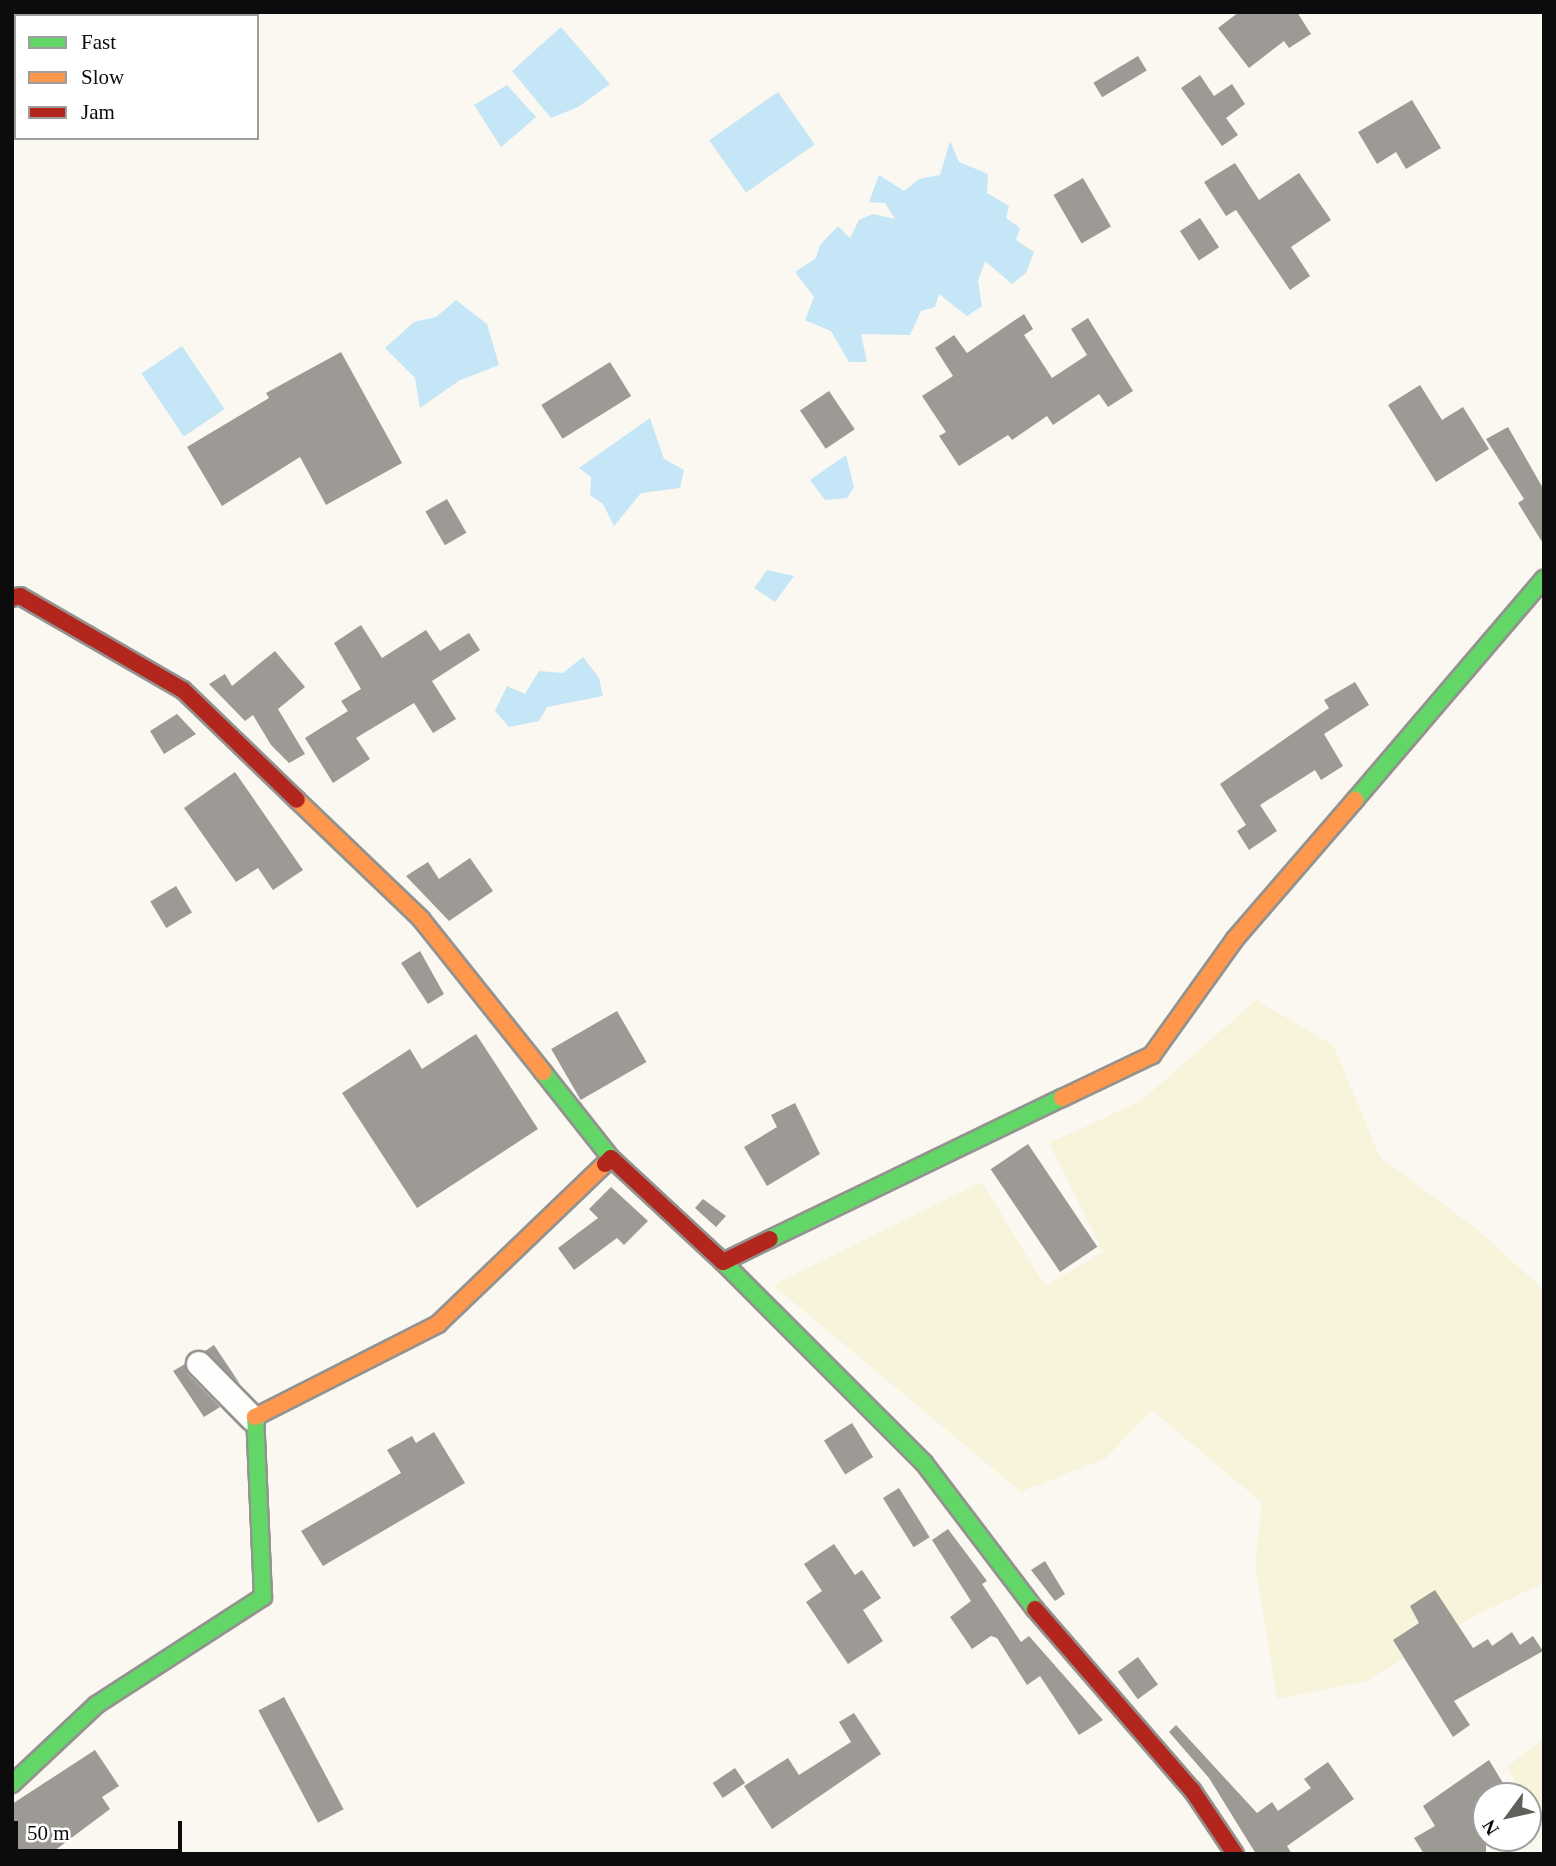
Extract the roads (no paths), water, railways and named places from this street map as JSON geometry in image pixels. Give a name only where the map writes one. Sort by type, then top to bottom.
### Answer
[{"type":"street","points":[[723,1262],[1152,1055],[1235,939],[1544,579]]},
{"type":"street","points":[[12,598],[20,596],[183,690],[421,919],[611,1158],[723,1262],[924,1463],[1042,1619],[1192,1790],[1235,1854]]},
{"type":"street","points":[[252,1418],[438,1324],[611,1158]]},
{"type":"street","points":[[12,1784],[96,1705],[263,1597],[252,1418],[200,1364]]},
{"type":"water","points":[[561,27],[610,84],[578,107],[551,118],[512,71]]},
{"type":"water","points":[[507,85],[536,117],[501,147],[474,105]]},
{"type":"water","points":[[778,92],[815,144],[746,193],[709,140]]},
{"type":"water","points":[[950,141],[959,162],[988,174],[987,193],[1009,206],[1006,218],[1020,228],[1016,240],[1034,252],[1026,273],[1012,284],[985,261],[978,281],[982,306],[967,316],[939,294],[935,307],[921,311],[910,335],[861,334],[867,362],[849,362],[831,331],[805,320],[814,297],[795,272],[816,258],[820,245],[838,226],[850,238],[859,220],[873,214],[895,219],[885,203],[869,202],[879,175],[904,191],[919,179],[940,175]]},
{"type":"water","points":[[456,300],[487,324],[499,365],[460,380],[420,408],[415,378],[385,348],[414,322],[436,317]]},
{"type":"water","points":[[182,346],[224,409],[184,436],[141,373]]},
{"type":"water","points":[[650,418],[664,459],[684,470],[680,488],[641,493],[614,526],[603,504],[590,495],[591,477],[579,468]]},
{"type":"water","points":[[846,455],[854,487],[847,498],[825,500],[810,480]]},
{"type":"water","points":[[767,570],[794,576],[775,602],[754,588]]},
{"type":"water","points":[[583,657],[599,678],[603,696],[547,707],[539,721],[509,727],[495,711],[507,686],[525,694],[539,671],[563,673]]}]
